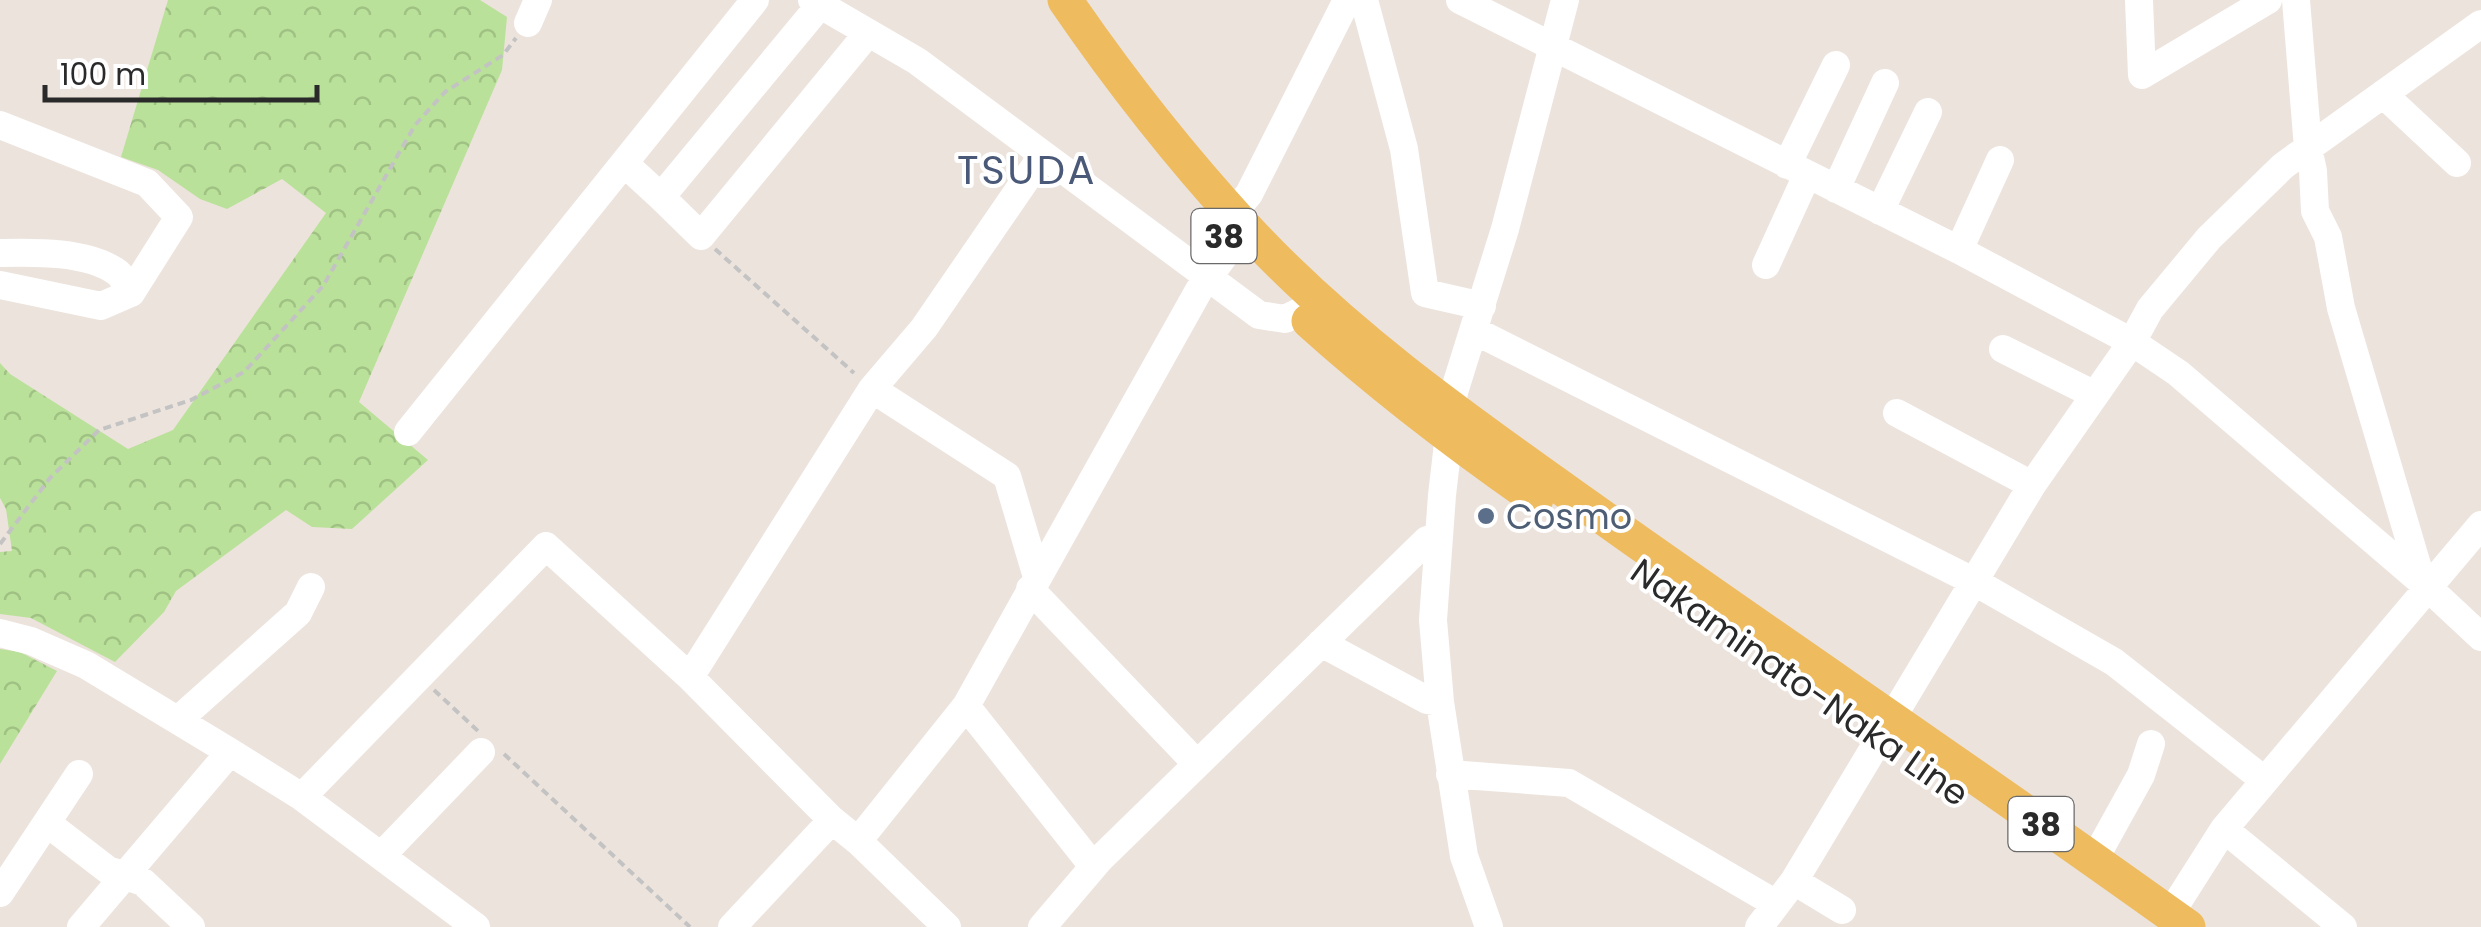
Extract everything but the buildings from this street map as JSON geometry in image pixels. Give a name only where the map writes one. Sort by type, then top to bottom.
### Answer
[{"type":"main road","name":"Nakaminato-Naka Line","points":[[1040,0],[1114,106],[1232,229],[1314,295],[1449,422]]},
{"type":"main road","name":"Nakaminato-Naka Line","points":[[1065,0],[1232,229],[1299,312],[1358,365],[1449,422],[2170,923]]},
{"type":"main road","name":"Nakaminato-Naka Line","points":[[1887,729],[2094,860],[2170,923]]},
{"type":"street","points":[[408,432],[755,0]]},
{"type":"street","points":[[858,840],[966,706],[1207,278],[1348,0]]},
{"type":"street","points":[[1364,0],[1404,148],[1425,293],[1974,582],[2114,662],[2264,780]]},
{"type":"street","points":[[1460,0],[1959,250],[2132,342],[2178,373],[2481,638]]},
{"type":"street","points":[[1489,927],[1464,856],[1440,702],[1433,620],[1438,537],[1449,422],[1564,0]]},
{"type":"street","points":[[2138,0],[2142,75],[2268,0]]},
{"type":"street","points":[[2296,0],[2315,210],[2328,237],[2341,308],[2424,585]]},
{"type":"street","points":[[661,196],[816,2],[917,62],[1259,315],[1285,319],[1299,312]]},
{"type":"street","points":[[1759,927],[1887,729],[2032,485],[2132,342],[2150,309],[2209,238],[2283,166],[2481,24]]},
{"type":"street","points":[[624,163],[701,236],[868,34]]},
{"type":"street","points":[[1766,265],[1836,65]]},
{"type":"street","points":[[1836,189],[1885,83]]},
{"type":"street","points":[[2383,94],[2457,164]]},
{"type":"street","points":[[1880,211],[1928,112]]},
{"type":"street","points":[[0,125],[148,182],[179,217],[131,293],[101,306],[0,285]]},
{"type":"street","points":[[690,676],[872,388],[924,328],[1042,156]]},
{"type":"street","points":[[1959,250],[2000,160]]},
{"type":"street","points":[[0,254],[43,251],[82,259],[118,274],[131,293]]},
{"type":"street","points":[[2003,350],[2094,394]]},
{"type":"street","points":[[872,388],[1007,476],[1033,583],[1197,764]]},
{"type":"street","points":[[1897,413],[2032,485]]},
{"type":"street","points":[[2170,923],[2224,829],[2424,585],[2481,525]]},
{"type":"street","points":[[1044,926],[1093,866],[1427,540],[1438,537]]},
{"type":"street","points":[[302,797],[546,546],[690,676],[832,820],[858,840],[946,927]]},
{"type":"street","points":[[178,720],[298,613],[311,587]]},
{"type":"street","points":[[0,632],[86,665],[230,752],[302,797],[476,927]]},
{"type":"street","points":[[1321,644],[1428,700],[1440,702]]},
{"type":"street","points":[[966,706],[1093,866]]},
{"type":"street","points":[[2094,860],[2141,775],[2151,744]]},
{"type":"street","points":[[81,927],[230,752]]},
{"type":"street","points":[[382,856],[481,752]]},
{"type":"street","points":[[0,893],[79,774]]},
{"type":"street","points":[[1450,774],[1569,784],[1785,892],[1842,910]]},
{"type":"street","points":[[732,927],[832,820]]},
{"type":"street","points":[[46,823],[108,870],[143,882],[192,927]]},
{"type":"street","points":[[2224,829],[2343,927]]},
{"type":"path","points":[[0,544],[50,478],[99,430],[191,400],[244,372],[323,286],[414,125],[444,92],[503,55],[533,12]]},
{"type":"path","points":[[701,236],[872,388]]},
{"type":"path","points":[[419,676],[690,927]]},
{"type":"green space","points":[[168,0],[480,0],[507,17],[502,70],[359,402],[428,460],[352,529],[312,527],[286,510],[176,591],[164,612],[115,662],[31,618],[0,614],[0,552],[12,551],[6,509],[0,498],[0,363],[10,374],[128,449],[173,430],[326,213],[282,179],[227,209],[200,199],[158,170],[121,157]]},
{"type":"green space","points":[[0,649],[20,652],[57,671],[0,764]]},
{"type":"place","name":"Cosmo","points":[[1486,516]]},
{"type":"district","name":"TSUDA","points":[[1027,170]]}]
